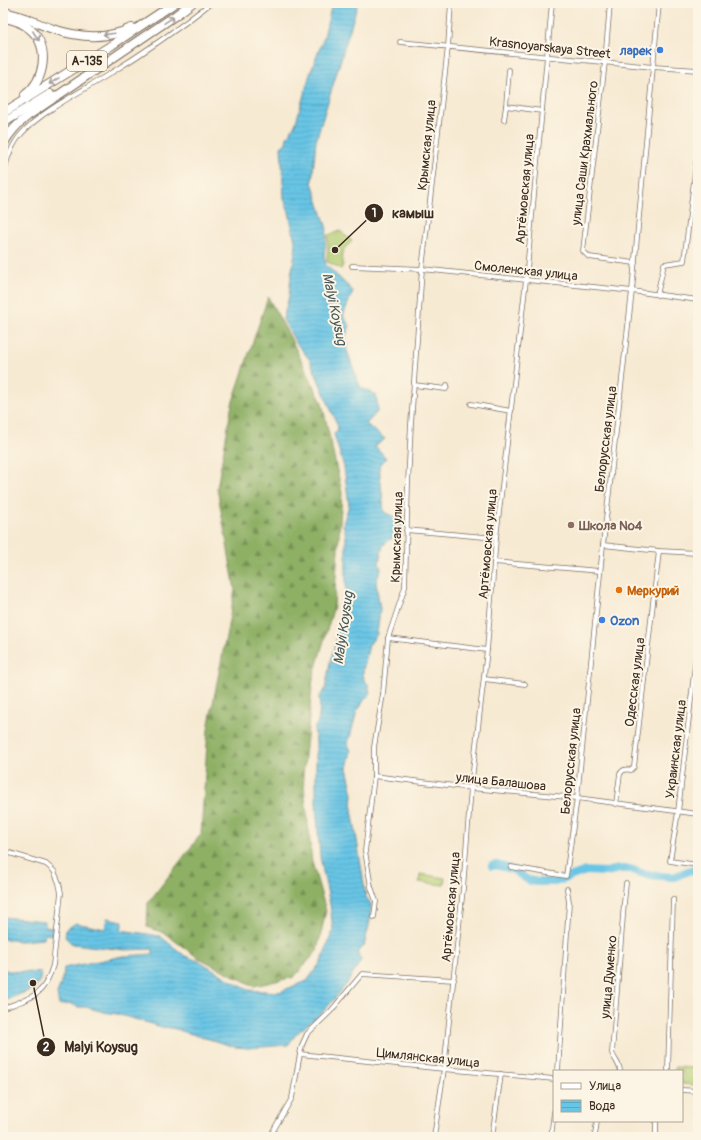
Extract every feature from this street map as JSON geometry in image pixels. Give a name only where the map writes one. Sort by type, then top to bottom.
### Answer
[{"type":"highway","name":"А-135","points":[[3,123],[146,36],[192,3]]},
{"type":"highway","name":"А-135","points":[[3,111],[112,45],[173,5]]},
{"type":"highway","points":[[3,12],[22,17],[72,35],[92,36],[118,33],[139,25],[173,5]]},
{"type":"highway","points":[[3,18],[17,21],[31,30],[37,37],[43,57],[42,70],[37,81],[29,91],[3,111]]},
{"type":"highway","points":[[3,145],[17,125],[29,115],[146,36]]},
{"type":"street","points":[[3,177],[12,147],[22,133],[35,121],[157,43],[211,3]]},
{"type":"street","name":"Крымская улица","points":[[374,917],[376,901],[371,887],[365,852],[374,776],[374,746],[383,694],[388,638],[405,587],[410,431],[422,269],[452,3]]},
{"type":"street","name":"Артёмовская улица","points":[[434,1137],[444,1069],[454,980],[471,788],[487,650],[496,538],[526,280],[552,3]]},
{"type":"street","name":"улица Саши Крахмального","points":[[610,3],[605,62],[583,250],[589,258],[635,263]]},
{"type":"street","name":"Белорусская улица","points":[[511,867],[566,876],[577,798],[602,545],[632,291],[660,3]]},
{"type":"street","name":"Krasnoyarskaya Street","points":[[400,42],[653,67],[698,70]]},
{"type":"street","points":[[504,120],[509,70]]},
{"type":"street","points":[[506,106],[542,111]]},
{"type":"street","points":[[657,295],[664,264],[684,261],[698,149]]},
{"type":"street","name":"Смоленская улица","points":[[352,266],[422,269],[632,291],[698,300]]},
{"type":"street","points":[[414,385],[446,389],[447,385]]},
{"type":"street","points":[[471,404],[511,411]]},
{"type":"street","points":[[406,530],[496,538]]},
{"type":"street","points":[[602,545],[659,551],[698,553]]},
{"type":"street","name":"Одесская улица","points":[[616,804],[620,774],[626,769],[631,770],[634,768],[659,551]]},
{"type":"street","points":[[494,562],[600,571]]},
{"type":"street","points":[[388,638],[487,650]]},
{"type":"street","name":"Украинская улица","points":[[698,639],[678,812],[670,861],[698,865]]},
{"type":"street","points":[[484,679],[525,684]]},
{"type":"street","name":"улица Балашова","points":[[374,776],[471,788],[577,798],[698,814]]},
{"type":"street","points":[[3,851],[46,864],[54,871],[59,883],[60,893],[53,965],[50,975],[42,990],[35,995],[3,1008]]},
{"type":"street","name":"улица Думенко","points":[[620,1070],[619,1065],[614,1059],[612,1053],[626,883]]},
{"type":"street","points":[[558,1070],[569,902],[567,889]]},
{"type":"street","points":[[668,1070],[673,899]]},
{"type":"street","points":[[274,1137],[273,1131],[292,1098],[302,1045],[307,1034],[330,1012],[362,974],[454,980]]},
{"type":"street","name":"Цимлянская улица","points":[[300,1054],[553,1079]]},
{"type":"street","points":[[492,1137],[501,1074]]},
{"type":"street","points":[[683,1090],[698,1091]]},
{"type":"street","points":[[551,1137],[553,1120]]},
{"type":"street","points":[[596,1137],[597,1122]]},
{"type":"street","points":[[656,1122],[656,1137]]},
{"type":"green space","points":[[340,231],[352,241],[345,247],[343,254],[343,265],[341,269],[327,262],[328,235]]},
{"type":"green space","points":[[268,297],[290,337],[322,403],[342,493],[334,606],[313,678],[303,776],[312,862],[326,911],[317,951],[294,977],[254,986],[197,957],[164,933],[147,927],[148,903],[201,834],[208,729],[235,590],[217,488],[232,404]]},
{"type":"green space","points":[[420,874],[445,878],[444,885],[419,882]]},
{"type":"green space","points":[[675,1067],[698,1068],[698,1085],[683,1084],[683,1070],[675,1070]]},
{"type":"water","points":[[332,3],[358,3],[316,141],[312,182],[327,229],[324,255],[326,265],[353,291],[343,316],[350,326],[344,340],[349,344],[346,348],[360,387],[376,395],[378,411],[366,424],[385,439],[375,446],[386,458],[379,466],[384,512],[396,518],[403,526],[399,533],[383,545],[379,563],[381,569],[376,582],[380,609],[377,634],[369,645],[363,670],[364,680],[368,684],[370,694],[357,711],[348,744],[351,751],[347,768],[353,794],[352,809],[366,897],[371,904],[370,921],[364,946],[357,952],[361,960],[348,982],[323,1012],[297,1033],[288,1045],[248,1048],[235,1047],[172,1028],[162,1027],[117,1014],[86,1007],[78,1007],[72,1004],[59,1005],[57,994],[63,978],[64,968],[123,956],[153,954],[153,949],[125,950],[72,944],[65,937],[66,929],[76,923],[105,929],[107,918],[123,921],[121,930],[160,936],[185,956],[201,962],[248,990],[279,992],[307,981],[321,962],[333,930],[330,904],[320,857],[316,803],[316,742],[314,729],[318,722],[320,708],[319,697],[325,690],[346,590],[346,535],[343,524],[349,505],[344,467],[334,434],[338,429],[337,424],[310,360],[296,343],[283,319],[289,296],[296,246],[289,212],[284,199],[281,147],[286,143],[287,137],[295,125],[310,74],[324,37]]},
{"type":"water","points":[[3,917],[45,921],[45,927],[53,928],[52,935],[45,934],[44,939],[20,941],[3,939]]},
{"type":"water","points":[[3,968],[8,971],[41,973],[40,980],[35,988],[6,1000],[3,999]]},
{"type":"waterway","points":[[492,866],[496,865],[513,870],[528,880],[537,882],[555,882],[586,871],[606,872],[619,869],[630,869],[647,875],[674,877],[688,871],[698,869]]},
{"type":"place","name":"ларек","points":[[660,50]]},
{"type":"place","name":"камыш","points":[[335,250]]},
{"type":"place","name":"Школа №4","points":[[571,525]]},
{"type":"place","name":"Меркурий","points":[[619,590]]},
{"type":"place","name":"Ozon","points":[[602,620]]},
{"type":"place","name":"Malyi Koysug","points":[[33,983]]}]
